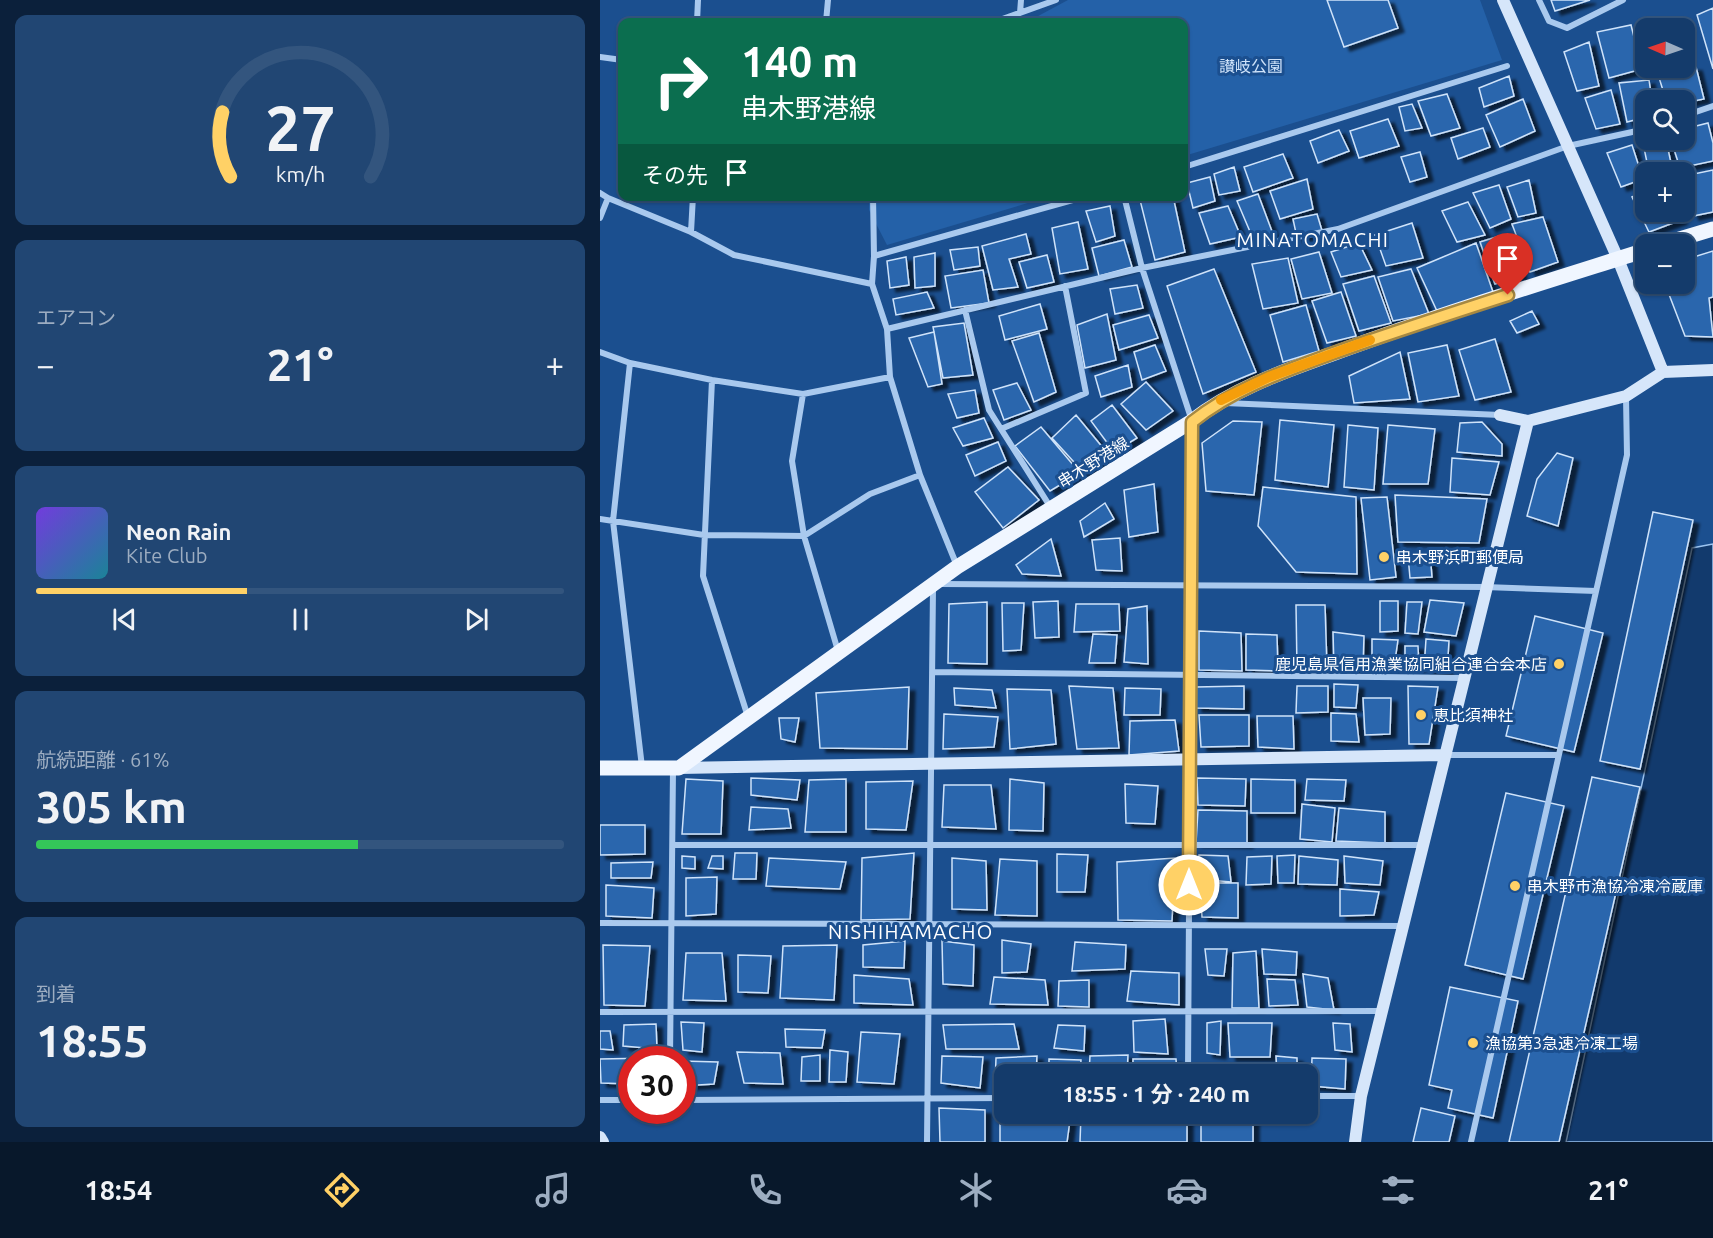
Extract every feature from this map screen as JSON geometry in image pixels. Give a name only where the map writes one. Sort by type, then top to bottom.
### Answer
[{"type":"main road","points":[[1695,234],[1713,229]]},
{"type":"main road","name":"串木野港線","points":[[676,768],[957,567],[1192,422],[1216,403],[1269,377],[1377,337],[1635,254]]},
{"type":"main road","points":[[600,768],[676,768]]},
{"type":"street","points":[[697,18],[698,0]]},
{"type":"street","points":[[826,18],[828,0]]},
{"type":"street","points":[[1020,13],[1021,0]]},
{"type":"street","points":[[1006,18],[1056,0]]},
{"type":"street","points":[[1503,0],[1618,259],[1663,372]]},
{"type":"street","points":[[1539,0],[1549,21],[1567,28],[1623,0]]},
{"type":"street","points":[[600,57],[618,59]]},
{"type":"street","points":[[1188,166],[1507,66]]},
{"type":"street","points":[[1695,112],[1713,106]]},
{"type":"street","points":[[887,329],[1142,268],[1338,229],[1568,146],[1635,131]]},
{"type":"street","points":[[600,193],[692,232],[734,255],[872,284]]},
{"type":"street","points":[[600,218],[608,198]]},
{"type":"street","points":[[692,232],[693,201]]},
{"type":"street","points":[[873,201],[872,284],[887,329],[890,377],[920,475],[957,567]]},
{"type":"street","points":[[874,256],[1069,201]]},
{"type":"street","points":[[1125,201],[1142,268],[1192,422],[1188,1064]]},
{"type":"street","points":[[1001,429],[1086,393],[1065,286]]},
{"type":"street","points":[[965,310],[989,410],[1051,509]]},
{"type":"street","points":[[600,352],[630,363],[712,380],[803,394],[890,377]]},
{"type":"street","points":[[630,363],[613,521],[642,768]]},
{"type":"street","points":[[1216,403],[1500,415],[1528,421],[1626,396],[1641,384],[1663,372],[1713,370]]},
{"type":"street","points":[[712,380],[703,576],[748,718]]},
{"type":"street","points":[[803,394],[792,461],[804,536],[838,652]]},
{"type":"street","points":[[1471,1142],[1627,455],[1626,396]]},
{"type":"street","points":[[1355,1142],[1361,1096],[1485,586],[1528,421]]},
{"type":"street","points":[[600,519],[704,535],[804,536],[870,494],[920,475]]},
{"type":"street","points":[[927,1142],[933,584],[1485,586],[1596,591]]},
{"type":"street","points":[[932,672],[1463,678]]},
{"type":"street","points":[[670,1046],[676,768],[1558,755]]},
{"type":"street","points":[[673,845],[1422,845]]},
{"type":"street","points":[[600,923],[1403,926]]},
{"type":"street","points":[[600,1012],[1382,1011]]},
{"type":"street","points":[[1318,1096],[1361,1096]]},
{"type":"street","points":[[696,1100],[994,1098]]},
{"type":"street","points":[[600,1100],[618,1100]]},
{"type":"street","points":[[600,1137],[603,1142]]},
{"type":"green space","name":"讃岐公園","points":[[1068,0],[1480,0],[1502,60],[1188,155],[1188,18],[1034,18]]},
{"type":"green space","points":[[869,201],[1035,201],[887,245],[869,210]]},
{"type":"shaded area","points":[[1713,544],[1713,1142],[1566,1142],[1692,548]]},
{"type":"building","points":[[1327,0],[1388,0],[1398,28],[1344,47]]},
{"type":"building","points":[[1551,0],[1590,0],[1555,11]]},
{"type":"building","points":[[1713,8],[1713,69],[1697,15]]},
{"type":"building","points":[[1631,25],[1635,41],[1635,71],[1609,78],[1597,32]]},
{"type":"building","points":[[1589,42],[1599,86],[1577,91],[1564,52]]},
{"type":"building","points":[[1695,67],[1704,99],[1695,101],[1695,90],[1663,90],[1659,78],[1695,78]]},
{"type":"building","points":[[1509,76],[1514,96],[1484,107],[1479,88]]},
{"type":"building","points":[[1649,80],[1650,90],[1635,90],[1635,120],[1627,122],[1619,83]]},
{"type":"building","points":[[1611,90],[1620,124],[1596,129],[1585,98]]},
{"type":"building","points":[[1447,94],[1460,128],[1431,136],[1418,101]]},
{"type":"building","points":[[1523,99],[1535,131],[1500,147],[1486,115]]},
{"type":"building","points":[[1412,104],[1422,128],[1405,131],[1399,107]]},
{"type":"building","points":[[1388,119],[1399,146],[1359,158],[1350,131]]},
{"type":"building","points":[[1708,123],[1713,143],[1713,161],[1695,165],[1695,162],[1678,162],[1674,150],[1695,150],[1695,126]]},
{"type":"building","points":[[1483,128],[1490,147],[1458,159],[1451,138]]},
{"type":"building","points":[[1339,130],[1349,151],[1318,163],[1310,141]]},
{"type":"building","points":[[1632,145],[1638,162],[1635,162],[1635,182],[1621,187],[1607,153]]},
{"type":"building","points":[[1644,150],[1668,150],[1671,162],[1647,162]]},
{"type":"building","points":[[1420,152],[1427,177],[1410,182],[1401,157]]},
{"type":"building","points":[[1283,154],[1293,178],[1253,192],[1244,167]]},
{"type":"building","points":[[1234,167],[1240,191],[1219,195],[1214,174]]},
{"type":"building","points":[[1713,170],[1713,212],[1695,216],[1695,174]]},
{"type":"building","points":[[1210,177],[1215,201],[1193,208],[1188,183]]},
{"type":"building","points":[[1307,179],[1313,209],[1280,219],[1270,191]]},
{"type":"building","points":[[1529,180],[1536,213],[1518,217],[1507,187]]},
{"type":"building","points":[[1499,185],[1511,219],[1490,228],[1473,193]]},
{"type":"building","points":[[1258,194],[1273,234],[1254,241],[1237,201]]},
{"type":"building","points":[[1140,201],[1174,201],[1185,252],[1155,260]]},
{"type":"building","points":[[1468,202],[1485,235],[1457,242],[1442,211]]},
{"type":"building","points":[[1110,206],[1115,236],[1096,242],[1086,211]]},
{"type":"building","points":[[1228,206],[1241,237],[1210,244],[1199,213]]},
{"type":"building","points":[[1317,214],[1323,234],[1297,238],[1293,219]]},
{"type":"building","points":[[1543,217],[1558,262],[1530,272],[1512,224]]},
{"type":"building","points":[[1078,222],[1088,269],[1060,274],[1052,228]]},
{"type":"building","points":[[1644,222],[1676,222],[1649,232]]},
{"type":"building","points":[[1412,223],[1423,258],[1386,266],[1375,235]]},
{"type":"building","points":[[1026,234],[1031,254],[1009,259],[1018,287],[993,290],[982,246]]},
{"type":"building","points":[[1503,235],[1521,275],[1495,284],[1480,242]]},
{"type":"building","points":[[1124,240],[1132,267],[1099,276],[1092,248]]},
{"type":"building","points":[[1359,243],[1372,270],[1341,277],[1331,252]]},
{"type":"building","points":[[1476,243],[1493,292],[1437,311],[1417,268]]},
{"type":"building","points":[[978,247],[980,266],[954,270],[950,250]]},
{"type":"building","points":[[1713,251],[1713,297],[1709,298],[1713,337],[1685,336],[1669,294],[1695,294],[1695,257]]},
{"type":"building","points":[[1319,252],[1332,293],[1302,299],[1291,259]]},
{"type":"building","points":[[935,253],[935,286],[915,288],[914,257]]},
{"type":"building","points":[[1047,255],[1054,282],[1027,288],[1019,262]]},
{"type":"building","points":[[906,257],[909,285],[890,288],[887,261]]},
{"type":"building","points":[[1288,258],[1298,303],[1263,309],[1252,264]]},
{"type":"building","points":[[1214,269],[1256,372],[1203,394],[1167,286]]},
{"type":"building","points":[[1411,269],[1429,314],[1393,321],[1378,277]]},
{"type":"building","points":[[983,270],[989,303],[951,308],[945,276]]},
{"type":"building","points":[[1374,276],[1391,323],[1359,331],[1343,284]]},
{"type":"building","points":[[1137,285],[1143,308],[1115,314],[1110,289]]},
{"type":"building","points":[[927,292],[934,308],[896,315],[893,299]]},
{"type":"building","points":[[1341,292],[1356,336],[1327,343],[1312,301]]},
{"type":"building","points":[[1040,304],[1047,329],[1005,340],[999,316]]},
{"type":"building","points":[[1306,305],[1319,351],[1283,362],[1270,315]]},
{"type":"building","points":[[1532,311],[1539,324],[1517,333],[1510,321]]},
{"type":"building","points":[[1107,314],[1116,360],[1085,368],[1077,325]]},
{"type":"building","points":[[1149,315],[1158,338],[1119,350],[1113,325]]},
{"type":"building","points":[[964,323],[973,375],[943,378],[933,327]]},
{"type":"building","points":[[934,332],[942,384],[928,387],[909,338]]},
{"type":"building","points":[[1039,333],[1056,392],[1034,402],[1012,341]]},
{"type":"building","points":[[1495,339],[1511,392],[1475,400],[1459,350]]},
{"type":"building","points":[[1155,345],[1166,371],[1142,380],[1134,352]]},
{"type":"building","points":[[1447,345],[1459,396],[1418,402],[1408,353]]},
{"type":"building","points":[[1400,352],[1410,399],[1354,403],[1349,376]]},
{"type":"building","points":[[1128,365],[1132,387],[1101,397],[1095,376]]},
{"type":"building","points":[[1146,382],[1173,411],[1146,430],[1121,404]]},
{"type":"building","points":[[1017,383],[1031,410],[1004,420],[993,390]]},
{"type":"building","points":[[975,390],[979,413],[957,418],[948,394]]},
{"type":"building","points":[[1112,405],[1137,438],[1114,452],[1091,421]]},
{"type":"building","points":[[1076,415],[1108,454],[1084,473],[1052,438]]},
{"type":"building","points":[[984,418],[993,438],[963,446],[953,428]]},
{"type":"building","points":[[1280,420],[1334,425],[1328,487],[1275,480]]},
{"type":"building","points":[[1233,421],[1262,422],[1254,495],[1206,491],[1202,443]]},
{"type":"building","points":[[1482,422],[1502,444],[1502,456],[1457,452],[1460,423]]},
{"type":"building","points":[[1348,425],[1378,428],[1374,490],[1344,487]]},
{"type":"building","points":[[1388,425],[1435,429],[1428,484],[1383,484]]},
{"type":"building","points":[[1041,427],[1080,473],[1050,491],[1015,446]]},
{"type":"building","points":[[998,442],[1006,461],[975,476],[966,455]]},
{"type":"building","points":[[1557,453],[1573,458],[1558,526],[1527,516],[1537,479]]},
{"type":"building","points":[[1452,458],[1499,462],[1490,495],[1450,492]]},
{"type":"building","points":[[1008,467],[1039,500],[1003,528],[975,492]]},
{"type":"building","points":[[1154,484],[1158,532],[1129,537],[1124,490]]},
{"type":"building","points":[[1263,487],[1356,497],[1357,574],[1296,572],[1258,526]]},
{"type":"building","points":[[1395,495],[1487,499],[1479,543],[1398,542]]},
{"type":"building","name":"串木野浜町郵便局","points":[[1387,497],[1396,577],[1370,580],[1361,498]]},
{"type":"building","points":[[1105,503],[1114,519],[1084,537],[1080,521]]},
{"type":"building","points":[[1653,512],[1693,520],[1640,769],[1600,761]]},
{"type":"building","points":[[1120,538],[1122,571],[1096,570],[1092,540]]},
{"type":"building","points":[[1051,539],[1061,576],[1022,574],[1016,565]]},
{"type":"building","points":[[1430,554],[1432,577],[1410,578],[1408,556]]},
{"type":"building","points":[[1430,600],[1464,603],[1456,636],[1424,632]]},
{"type":"building","points":[[1058,601],[1059,637],[1035,638],[1033,602]]},
{"type":"building","points":[[1380,601],[1398,601],[1398,631],[1380,632]]},
{"type":"building","points":[[987,602],[987,664],[948,663],[949,604]]},
{"type":"building","points":[[1407,602],[1422,602],[1418,634],[1405,633]]},
{"type":"building","points":[[1002,603],[1024,603],[1021,650],[1003,651]]},
{"type":"building","points":[[1076,604],[1119,604],[1120,631],[1074,632]]},
{"type":"building","points":[[1296,605],[1325,605],[1327,668],[1297,669]]},
{"type":"building","points":[[1147,606],[1148,664],[1124,662],[1128,609]]},
{"type":"building","name":"鹿児島県信用漁業協同組合連合会本店","points":[[1535,616],[1603,633],[1574,752],[1506,736]]},
{"type":"building","points":[[1199,631],[1241,633],[1242,671],[1199,670]]},
{"type":"building","points":[[1333,632],[1364,636],[1363,668],[1334,668]]},
{"type":"building","points":[[1093,634],[1117,635],[1115,663],[1089,663]]},
{"type":"building","points":[[1246,634],[1277,635],[1278,671],[1246,670]]},
{"type":"building","points":[[1372,639],[1398,640],[1394,667],[1372,666]]},
{"type":"building","points":[[1426,639],[1449,641],[1447,671],[1424,669]]},
{"type":"building","points":[[1405,646],[1418,646],[1419,668],[1405,666]]},
{"type":"building","points":[[1334,684],[1358,685],[1356,708],[1334,707]]},
{"type":"building","points":[[1069,686],[1113,688],[1119,748],[1077,749]]},
{"type":"building","points":[[1244,686],[1244,709],[1196,708],[1196,687]]},
{"type":"building","points":[[1297,686],[1328,686],[1328,712],[1296,713]]},
{"type":"building","name":"恵比須神社","points":[[1408,686],[1438,687],[1429,744],[1409,744]]},
{"type":"building","points":[[909,687],[907,749],[820,748],[816,693]]},
{"type":"building","points":[[954,688],[992,690],[996,708],[955,705]]},
{"type":"building","points":[[1125,688],[1161,689],[1160,715],[1124,715]]},
{"type":"building","points":[[1007,689],[1051,690],[1056,744],[1010,749]]},
{"type":"building","points":[[1363,698],[1391,698],[1390,734],[1365,735]]},
{"type":"building","points":[[1331,713],[1356,714],[1359,742],[1331,741]]},
{"type":"building","points":[[944,714],[998,717],[994,747],[943,749]]},
{"type":"building","points":[[1199,715],[1249,715],[1249,746],[1201,747]]},
{"type":"building","points":[[1257,716],[1293,716],[1294,749],[1258,747]]},
{"type":"building","points":[[779,718],[799,718],[795,742],[781,739]]},
{"type":"building","points":[[1175,720],[1179,751],[1129,755],[1130,721]]},
{"type":"building","points":[[1592,777],[1640,787],[1559,1142],[1509,1142]]},
{"type":"building","points":[[751,778],[800,780],[797,800],[751,795]]},
{"type":"building","points":[[1197,778],[1246,779],[1245,806],[1198,805]]},
{"type":"building","points":[[686,779],[723,781],[721,834],[682,834]]},
{"type":"building","points":[[846,779],[846,832],[805,832],[809,780]]},
{"type":"building","points":[[1010,779],[1044,783],[1043,831],[1009,830]]},
{"type":"building","points":[[1251,779],[1295,780],[1295,813],[1251,813]]},
{"type":"building","points":[[1307,779],[1346,780],[1344,801],[1305,800]]},
{"type":"building","points":[[913,781],[906,830],[866,829],[866,782]]},
{"type":"building","points":[[1125,784],[1158,786],[1155,824],[1126,823]]},
{"type":"building","points":[[944,785],[991,785],[996,829],[942,827]]},
{"type":"building","name":"串木野市漁協冷凍冷蔵庫","points":[[1506,793],[1564,806],[1523,979],[1465,965]]},
{"type":"building","points":[[1302,804],[1335,808],[1332,842],[1300,839]]},
{"type":"building","points":[[751,807],[788,809],[791,828],[749,830]]},
{"type":"building","points":[[1339,808],[1385,812],[1385,843],[1336,841]]},
{"type":"building","points":[[1198,810],[1247,811],[1247,844],[1196,843]]},
{"type":"building","points":[[600,825],[645,825],[645,854],[600,855]]},
{"type":"building","points":[[735,853],[757,853],[756,879],[733,879]]},
{"type":"building","points":[[914,853],[910,919],[861,920],[862,858]]},
{"type":"building","points":[[1057,854],[1088,855],[1085,892],[1057,892]]},
{"type":"building","points":[[1199,855],[1228,856],[1231,882],[1197,879]]},
{"type":"building","points":[[1295,855],[1294,883],[1278,883],[1277,856]]},
{"type":"building","points":[[682,856],[695,857],[695,869],[682,868]]},
{"type":"building","points":[[712,856],[723,856],[723,869],[708,868]]},
{"type":"building","points":[[1272,856],[1271,884],[1246,885],[1247,857]]},
{"type":"building","points":[[1299,856],[1338,860],[1337,885],[1298,884]]},
{"type":"building","points":[[1344,856],[1383,861],[1380,885],[1345,883]]},
{"type":"building","points":[[769,858],[846,862],[840,889],[766,886]]},
{"type":"building","points":[[952,858],[986,861],[987,910],[952,909]]},
{"type":"building","points":[[1175,858],[1172,921],[1118,920],[1117,862]]},
{"type":"building","points":[[1000,859],[1037,861],[1037,916],[995,915]]},
{"type":"building","points":[[653,862],[651,878],[611,878],[611,863]]},
{"type":"building","points":[[717,877],[716,914],[686,916],[686,878]]},
{"type":"building","points":[[1200,883],[1238,883],[1238,918],[1202,917]]},
{"type":"building","points":[[606,885],[654,888],[652,918],[606,916]]},
{"type":"building","points":[[1340,889],[1379,892],[1374,915],[1340,916]]},
{"type":"building","points":[[1002,940],[1031,944],[1027,972],[1002,973]]},
{"type":"building","points":[[905,941],[904,968],[863,967],[863,945]]},
{"type":"building","points":[[942,941],[974,945],[973,986],[943,984]]},
{"type":"building","points":[[1075,942],[1126,945],[1125,969],[1072,971]]},
{"type":"building","points":[[603,945],[650,946],[645,1006],[604,1005]]},
{"type":"building","points":[[837,945],[834,1000],[780,998],[783,946]]},
{"type":"building","points":[[1205,949],[1227,949],[1224,976],[1208,975]]},
{"type":"building","points":[[1262,949],[1297,952],[1296,975],[1264,974]]},
{"type":"building","points":[[1256,951],[1259,1008],[1232,1008],[1233,953]]},
{"type":"building","points":[[686,953],[722,953],[726,1001],[683,1000]]},
{"type":"building","points":[[738,955],[771,956],[768,993],[738,992]]},
{"type":"building","points":[[1131,971],[1179,973],[1179,1005],[1127,1001]]},
{"type":"building","points":[[1303,974],[1328,978],[1334,1010],[1307,1007]]},
{"type":"building","points":[[854,975],[909,979],[913,1005],[854,1003]]},
{"type":"building","points":[[994,977],[1045,980],[1048,1005],[990,1004]]},
{"type":"building","points":[[1267,979],[1295,980],[1298,1005],[1269,1006]]},
{"type":"building","points":[[1089,980],[1089,1007],[1058,1006],[1059,981]]},
{"type":"building","name":"漁協第3急速冷凍工場","points":[[1450,987],[1518,1001],[1493,1118],[1448,1108],[1452,1090],[1429,1085]]},
{"type":"building","points":[[1165,1019],[1168,1054],[1134,1052],[1133,1021]]},
{"type":"building","points":[[1221,1021],[1220,1055],[1207,1053],[1207,1023]]},
{"type":"building","points":[[681,1022],[704,1023],[702,1052],[696,1051],[696,1046],[683,1046]]},
{"type":"building","points":[[1228,1023],[1272,1023],[1270,1057],[1230,1057]]},
{"type":"building","points":[[1333,1023],[1350,1024],[1352,1052],[1335,1050]]},
{"type":"building","points":[[656,1024],[657,1046],[623,1046],[624,1025]]},
{"type":"building","points":[[1014,1024],[1019,1049],[946,1049],[943,1025]]},
{"type":"building","points":[[1058,1025],[1085,1026],[1084,1051],[1054,1048]]},
{"type":"building","points":[[785,1029],[825,1030],[822,1048],[786,1047]]},
{"type":"building","points":[[600,1031],[610,1031],[613,1050],[600,1049]]},
{"type":"building","points":[[861,1032],[900,1034],[894,1084],[857,1082]]},
{"type":"building","points":[[830,1050],[848,1052],[846,1082],[829,1082]]},
{"type":"building","points":[[737,1052],[780,1053],[783,1084],[744,1083]]},
{"type":"building","points":[[820,1055],[820,1081],[801,1081],[802,1057]]},
{"type":"building","points":[[1128,1055],[1128,1064],[1090,1064],[1090,1056]]},
{"type":"building","points":[[942,1056],[983,1057],[980,1088],[941,1083]]},
{"type":"building","points":[[1037,1056],[1037,1064],[996,1064],[996,1058]]},
{"type":"building","points":[[1276,1056],[1297,1058],[1297,1064],[1276,1064]]},
{"type":"building","points":[[1312,1058],[1346,1059],[1345,1089],[1318,1087],[1318,1064],[1312,1064]]},
{"type":"building","points":[[600,1059],[618,1059],[618,1084],[601,1083]]},
{"type":"building","points":[[1049,1059],[1081,1060],[1081,1064],[1049,1064]]},
{"type":"building","points":[[1133,1059],[1176,1059],[1176,1064],[1133,1064]]},
{"type":"building","points":[[696,1061],[718,1062],[714,1084],[696,1085]]},
{"type":"building","points":[[939,1108],[985,1110],[985,1142],[940,1142]]},
{"type":"building","points":[[1421,1108],[1455,1116],[1449,1142],[1413,1142]]},
{"type":"building","points":[[1000,1124],[1069,1124],[1067,1142],[1000,1142]]},
{"type":"building","points":[[1081,1124],[1187,1124],[1187,1142],[1080,1142]]},
{"type":"building","points":[[1201,1124],[1253,1124],[1253,1142],[1201,1142]]},
{"type":"slow traffic","points":[[1221,400],[1269,377],[1370,340]]},
{"type":"place","name":"串木野浜町郵便局","points":[[1384,557]]},
{"type":"place","name":"鹿児島県信用漁業協同組合連合会本店","points":[[1559,664]]},
{"type":"place","name":"恵比須神社","points":[[1421,715]]},
{"type":"place","name":"串木野市漁協冷凍冷蔵庫","points":[[1515,886]]},
{"type":"place","name":"漁協第3急速冷凍工場","points":[[1473,1043]]},
{"type":"district","name":"MINATOMACHI","points":[[1313,240]]},
{"type":"district","name":"NISHIHAMACHO","points":[[911,932]]},
{"type":"route","points":[[1189,885],[1192,422],[1216,403],[1269,377],[1377,337],[1508,295]]}]
